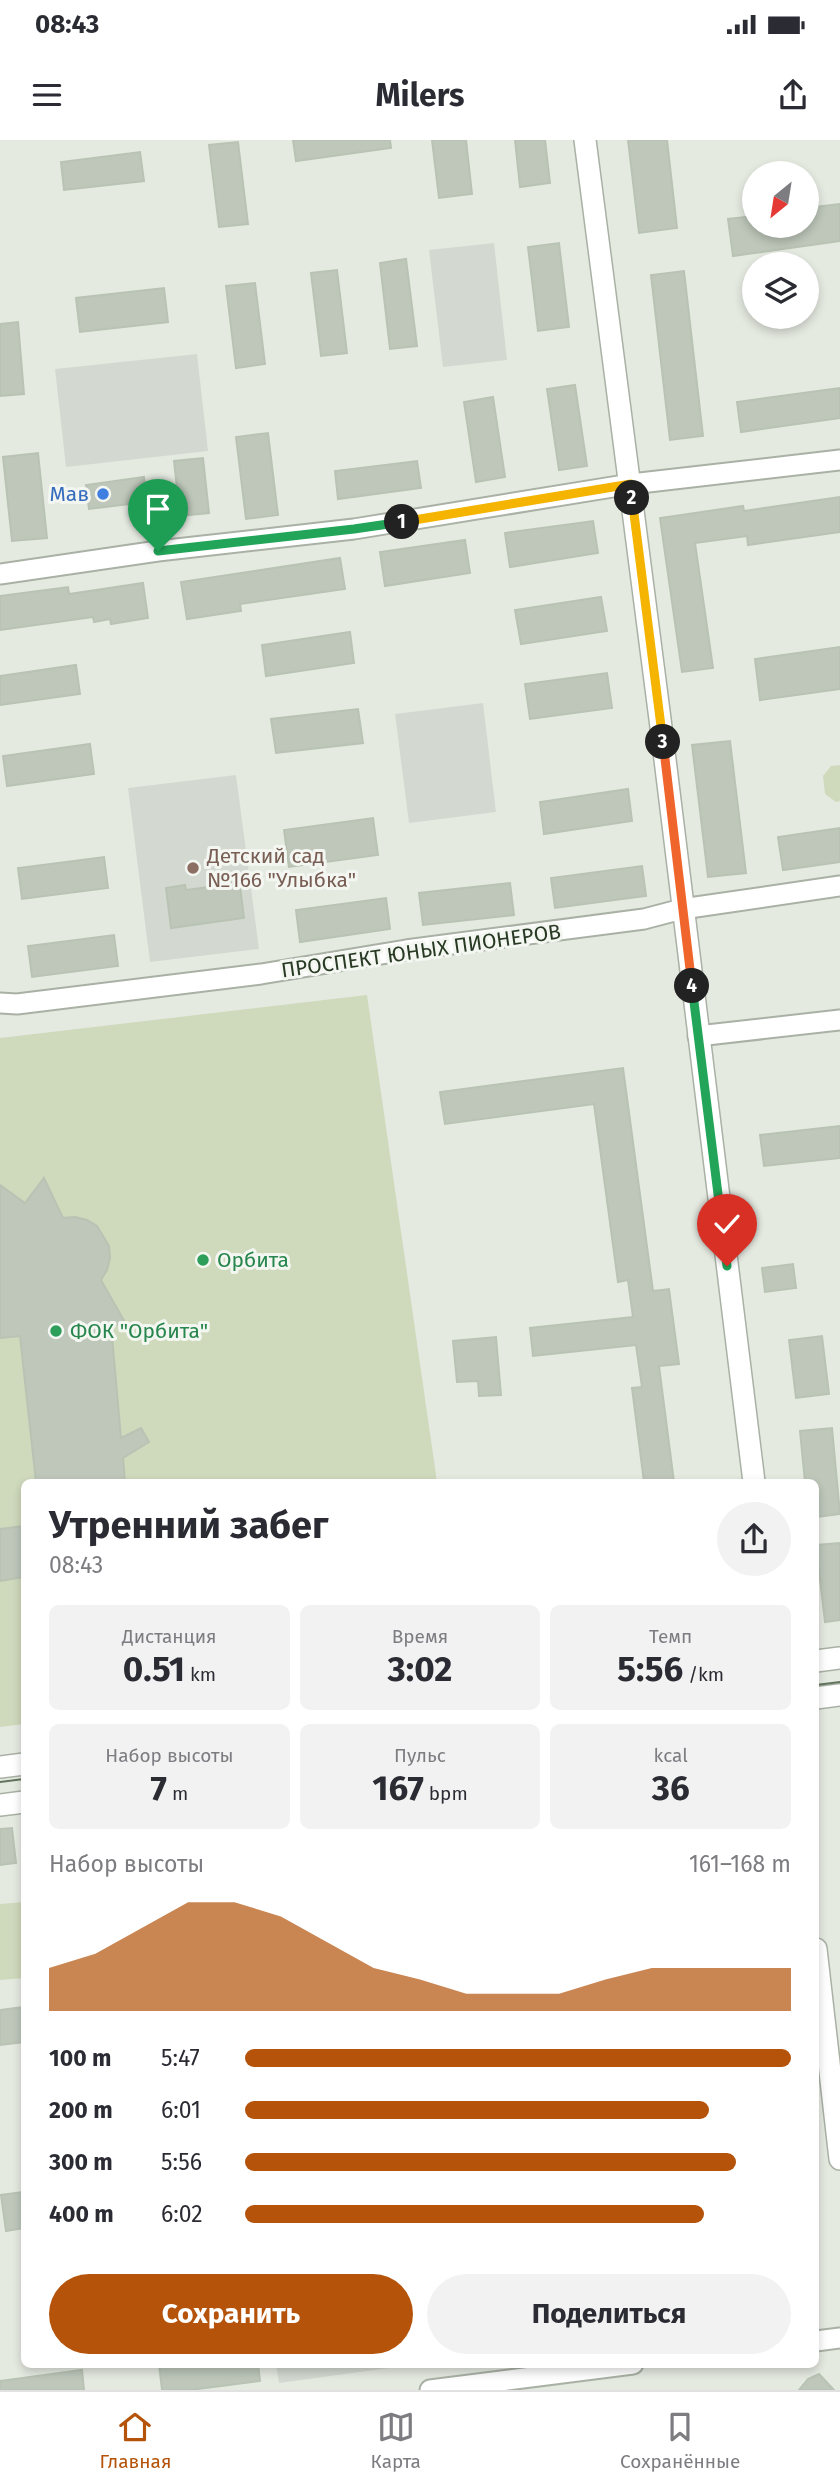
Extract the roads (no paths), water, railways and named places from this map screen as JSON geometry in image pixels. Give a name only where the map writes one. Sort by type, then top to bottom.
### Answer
[{"type":"street","points":[[585,140],[631,484],[754,1479]]},
{"type":"street","points":[[0,574],[158,551],[354,529],[631,484],[840,460]]},
{"type":"street","name":"ПРОСПЕКТ ЮНЫХ ПИОНЕРОВ","points":[[0,1003],[17,1004],[261,974],[406,950],[643,919],[682,909],[840,886]]},
{"type":"street","points":[[698,1036],[840,1020]]},
{"type":"street","points":[[819,1661],[840,1658]]},
{"type":"street","points":[[819,1698],[840,1695]]},
{"type":"street","points":[[0,1768],[21,1764]]},
{"type":"street","points":[[0,1805],[21,1802]]},
{"type":"street","points":[[819,1975],[840,2159]]},
{"type":"street","points":[[819,2341],[840,2338]]},
{"type":"street","points":[[430,2390],[602,2368]]},
{"type":"tram line","points":[[819,1685],[840,1682]]},
{"type":"tram line","points":[[0,1782],[21,1779]]},
{"type":"place","name":"Мав","points":[[103,494]]},
{"type":"place","name":"Детский сад №166 \"Улыбка\"","points":[[193,868]]},
{"type":"place","name":"Орбита","points":[[203,1260]]},
{"type":"place","name":"ФОК \"Орбита\"","points":[[56,1331]]}]
